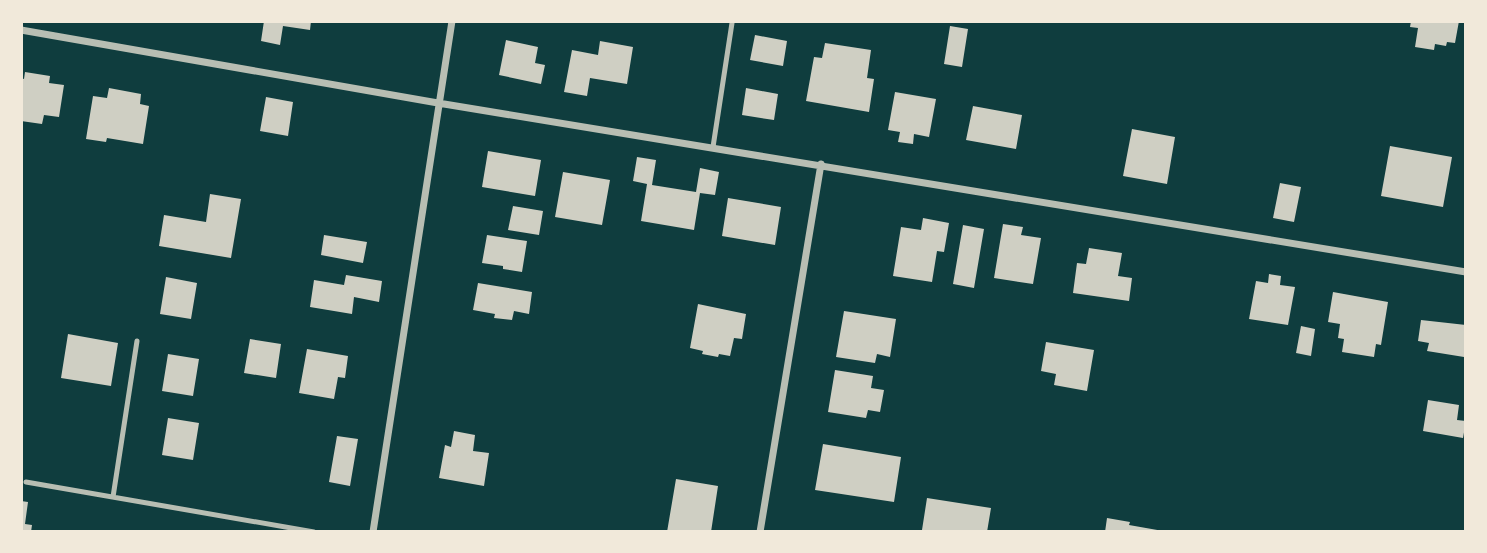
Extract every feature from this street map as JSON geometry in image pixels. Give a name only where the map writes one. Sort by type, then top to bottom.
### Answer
[{"type":"street","points":[[373,532],[452,21]]},
{"type":"street","points":[[21,30],[438,103],[1466,272]]},
{"type":"street","points":[[760,532],[821,164]]},
{"type":"lane","points":[[713,147],[732,23]]},
{"type":"lane","points":[[113,497],[137,341]]},
{"type":"lane","points":[[26,482],[314,532]]},
{"type":"building","points":[[264,21],[311,21],[310,30],[283,26],[280,45],[261,41]]},
{"type":"building","points":[[1411,21],[1459,21],[1455,43],[1447,42],[1446,46],[1435,44],[1434,50],[1415,47],[1418,28],[1410,27]]},
{"type":"building","points":[[950,26],[968,29],[962,67],[944,64]]},
{"type":"building","points":[[755,35],[787,41],[783,66],[750,60]]},
{"type":"building","points":[[506,40],[538,47],[535,63],[545,65],[541,84],[499,75]]},
{"type":"building","points":[[600,41],[633,47],[627,84],[590,78],[587,96],[564,92],[572,50],[598,55]]},
{"type":"building","points":[[825,43],[871,50],[867,78],[874,79],[869,112],[806,101],[814,57],[822,58]]},
{"type":"building","points":[[25,72],[50,76],[49,83],[64,85],[59,117],[44,115],[42,124],[21,121],[21,78],[24,79]]},
{"type":"building","points":[[109,88],[141,94],[140,104],[149,106],[143,144],[107,138],[106,142],[86,139],[93,96],[107,98]]},
{"type":"building","points":[[746,88],[778,94],[774,120],[742,115]]},
{"type":"building","points":[[895,92],[936,99],[929,137],[914,134],[913,144],[898,142],[900,132],[888,130]]},
{"type":"building","points":[[266,97],[293,102],[288,136],[260,131]]},
{"type":"building","points":[[973,106],[1022,115],[1016,149],[966,140]]},
{"type":"building","points":[[1132,129],[1175,137],[1167,184],[1123,176]]},
{"type":"building","points":[[1390,146],[1452,157],[1443,207],[1381,196]]},
{"type":"building","points":[[488,151],[541,160],[535,196],[482,187]]},
{"type":"building","points":[[637,157],[656,160],[652,185],[696,192],[700,168],[719,172],[715,195],[700,193],[694,230],[641,221],[647,184],[633,181]]},
{"type":"building","points":[[563,172],[610,180],[602,225],[555,217]]},
{"type":"building","points":[[1280,183],[1301,187],[1294,222],[1273,218]]},
{"type":"building","points":[[210,194],[241,199],[231,258],[159,246],[164,215],[206,222]]},
{"type":"building","points":[[728,198],[781,207],[775,245],[722,236]]},
{"type":"building","points":[[513,206],[543,211],[539,235],[508,230]]},
{"type":"building","points":[[923,218],[949,223],[944,252],[937,251],[932,282],[893,276],[901,227],[921,230]]},
{"type":"building","points":[[1003,224],[1023,227],[1021,235],[1041,238],[1033,284],[994,278]]},
{"type":"building","points":[[963,225],[984,229],[974,288],[953,284]]},
{"type":"building","points":[[324,235],[367,242],[363,263],[321,255]]},
{"type":"building","points":[[487,235],[527,241],[522,272],[482,263]]},
{"type":"building","points":[[1089,248],[1122,253],[1118,276],[1132,278],[1129,301],[1073,293],[1077,263],[1086,264]]},
{"type":"building","points":[[1269,274],[1281,276],[1280,285],[1295,287],[1288,325],[1249,319],[1256,281],[1268,283]]},
{"type":"building","points":[[346,275],[382,281],[379,302],[354,297],[352,314],[310,307],[314,280],[344,285]]},
{"type":"building","points":[[166,277],[197,283],[191,319],[160,314]]},
{"type":"building","points":[[478,283],[532,292],[529,314],[514,311],[512,320],[494,318],[495,314],[473,310]]},
{"type":"building","points":[[1333,292],[1388,302],[1381,345],[1376,344],[1374,357],[1342,352],[1344,339],[1338,338],[1340,324],[1328,322]]},
{"type":"building","points":[[698,304],[746,314],[742,339],[734,338],[730,356],[702,354],[703,351],[690,348]]},
{"type":"building","points":[[844,311],[896,319],[890,357],[877,354],[875,363],[836,357]]},
{"type":"building","points":[[1421,320],[1466,325],[1464,357],[1427,351],[1429,343],[1418,341]]},
{"type":"building","points":[[1301,326],[1315,329],[1311,356],[1296,353]]},
{"type":"building","points":[[68,334],[118,343],[111,386],[61,378]]},
{"type":"building","points":[[250,339],[281,344],[276,378],[244,373]]},
{"type":"building","points":[[1046,342],[1094,350],[1087,391],[1054,385],[1056,374],[1041,371]]},
{"type":"building","points":[[307,349],[348,356],[345,378],[338,377],[334,399],[299,393]]},
{"type":"building","points":[[168,354],[199,359],[193,396],[162,391]]},
{"type":"building","points":[[835,370],[873,376],[871,388],[884,390],[880,412],[868,410],[866,418],[828,412]]},
{"type":"building","points":[[1428,400],[1459,405],[1457,420],[1466,421],[1463,438],[1423,431]]},
{"type":"building","points":[[168,418],[199,423],[193,460],[162,455]]},
{"type":"building","points":[[454,431],[475,435],[473,451],[489,453],[484,486],[439,478],[445,445],[451,447]]},
{"type":"building","points":[[337,436],[358,439],[350,486],[329,482]]},
{"type":"building","points":[[823,444],[901,457],[894,502],[815,490]]},
{"type":"building","points":[[676,479],[718,486],[711,532],[667,532]]},
{"type":"building","points":[[927,498],[991,508],[987,532],[922,530]]},
{"type":"building","points":[[21,501],[28,502],[25,524],[32,525],[31,532],[21,532]]},
{"type":"building","points":[[1107,518],[1130,522],[1129,525],[1163,532],[1105,532]]}]
